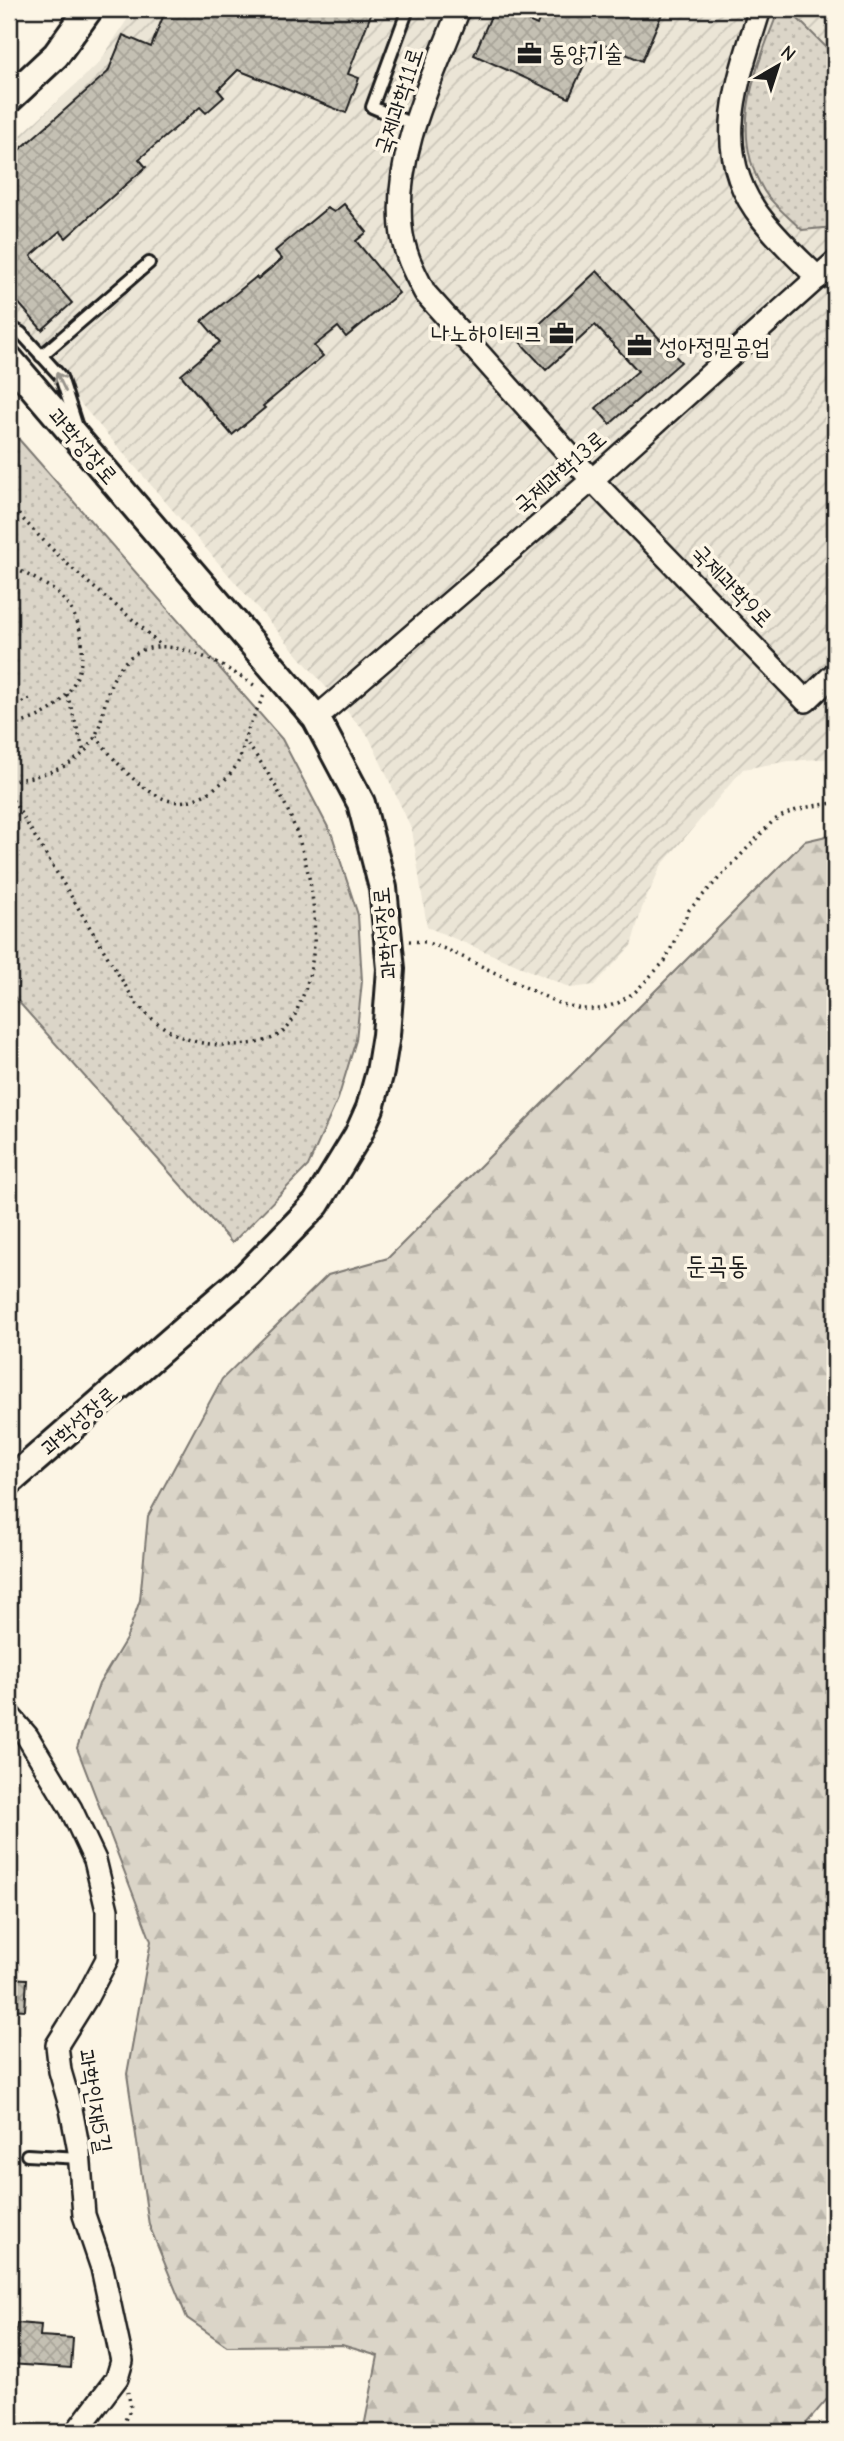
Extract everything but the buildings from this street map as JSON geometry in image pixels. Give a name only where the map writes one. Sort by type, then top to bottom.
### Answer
[{"type":"street","points":[[9,99],[56,55],[89,9]]},
{"type":"street","name":"국제과학11로","points":[[459,9],[406,155],[402,179],[401,228],[407,257],[425,293],[592,480]]},
{"type":"street","points":[[761,9],[738,80],[730,137],[738,180],[761,218],[818,278]]},
{"type":"street","name":"국제과학13로","points":[[316,718],[592,480],[835,262]]},
{"type":"street","name":"과학성장로","points":[[9,359],[316,718],[361,803],[383,888],[391,969],[390,1002],[380,1072],[370,1108],[358,1135],[316,1204],[248,1274],[9,1482]]},
{"type":"street","name":"국제과학9로","points":[[592,480],[806,701],[835,674]]},
{"type":"street","name":"과학인재5길","points":[[9,1714],[27,1736],[71,1809],[95,1860],[107,1910],[107,1959],[57,2045],[60,2071],[71,2109],[80,2158],[84,2215],[102,2268],[122,2361],[117,2378],[76,2432]]},
{"type":"lane","points":[[408,9],[372,107],[415,125]]},
{"type":"lane","points":[[41,356],[149,263]]},
{"type":"lane","points":[[9,326],[21,333],[61,377],[83,446]]},
{"type":"lane","points":[[27,2155],[80,2158]]},
{"type":"path","points":[[9,503],[43,541],[160,645]]},
{"type":"path","points":[[9,565],[61,596],[79,624],[83,647],[76,680],[66,694],[53,708],[9,727]]},
{"type":"path","points":[[9,782],[68,764],[84,752],[96,736],[111,683],[126,660],[138,651],[160,645],[187,651],[216,661],[257,687]]},
{"type":"path","points":[[66,694],[84,752]]},
{"type":"path","points":[[96,736],[114,761],[133,779],[164,800],[197,799],[219,786],[238,763],[264,695]]},
{"type":"path","points":[[9,708],[30,699]]},
{"type":"path","points":[[9,794],[134,1000],[150,1019],[167,1031],[212,1045],[244,1045],[262,1041],[285,1031],[308,986],[314,952],[315,919],[311,889],[294,825],[257,756],[245,741]]},
{"type":"path","points":[[389,939],[425,942],[448,950],[558,1003],[581,1009],[601,1009],[618,1003],[635,992],[665,961],[689,910],[773,821],[806,806],[835,803]]},
{"type":"shaded area","points":[[134,9],[835,9],[835,758],[789,761],[743,769],[661,866],[642,908],[631,946],[594,985],[571,988],[427,927],[412,830],[369,737],[9,321],[9,146],[99,63]]},
{"type":"green space","points":[[779,9],[788,9],[835,56],[835,227],[802,230],[764,191],[753,168],[748,145],[749,99],[762,53]]},
{"type":"green space","points":[[9,428],[282,739],[332,835],[358,915],[362,981],[356,1040],[338,1099],[308,1166],[232,1243],[9,991]]},
{"type":"green space","points":[[835,834],[835,2390],[799,2432],[358,2432],[365,2422],[378,2356],[342,2345],[227,2346],[187,2318],[149,2225],[127,2074],[151,1941],[77,1748],[99,1684],[126,1639],[140,1600],[148,1516],[222,1379],[328,1275],[388,1258],[805,841]]},
{"type":"place","name":"동양기술","points":[[529,53]]},
{"type":"place","name":"나노하이테크","points":[[562,333]]},
{"type":"place","name":"성아정밀공업","points":[[639,346]]},
{"type":"district","name":"둔곡동","points":[[717,1266]]}]
